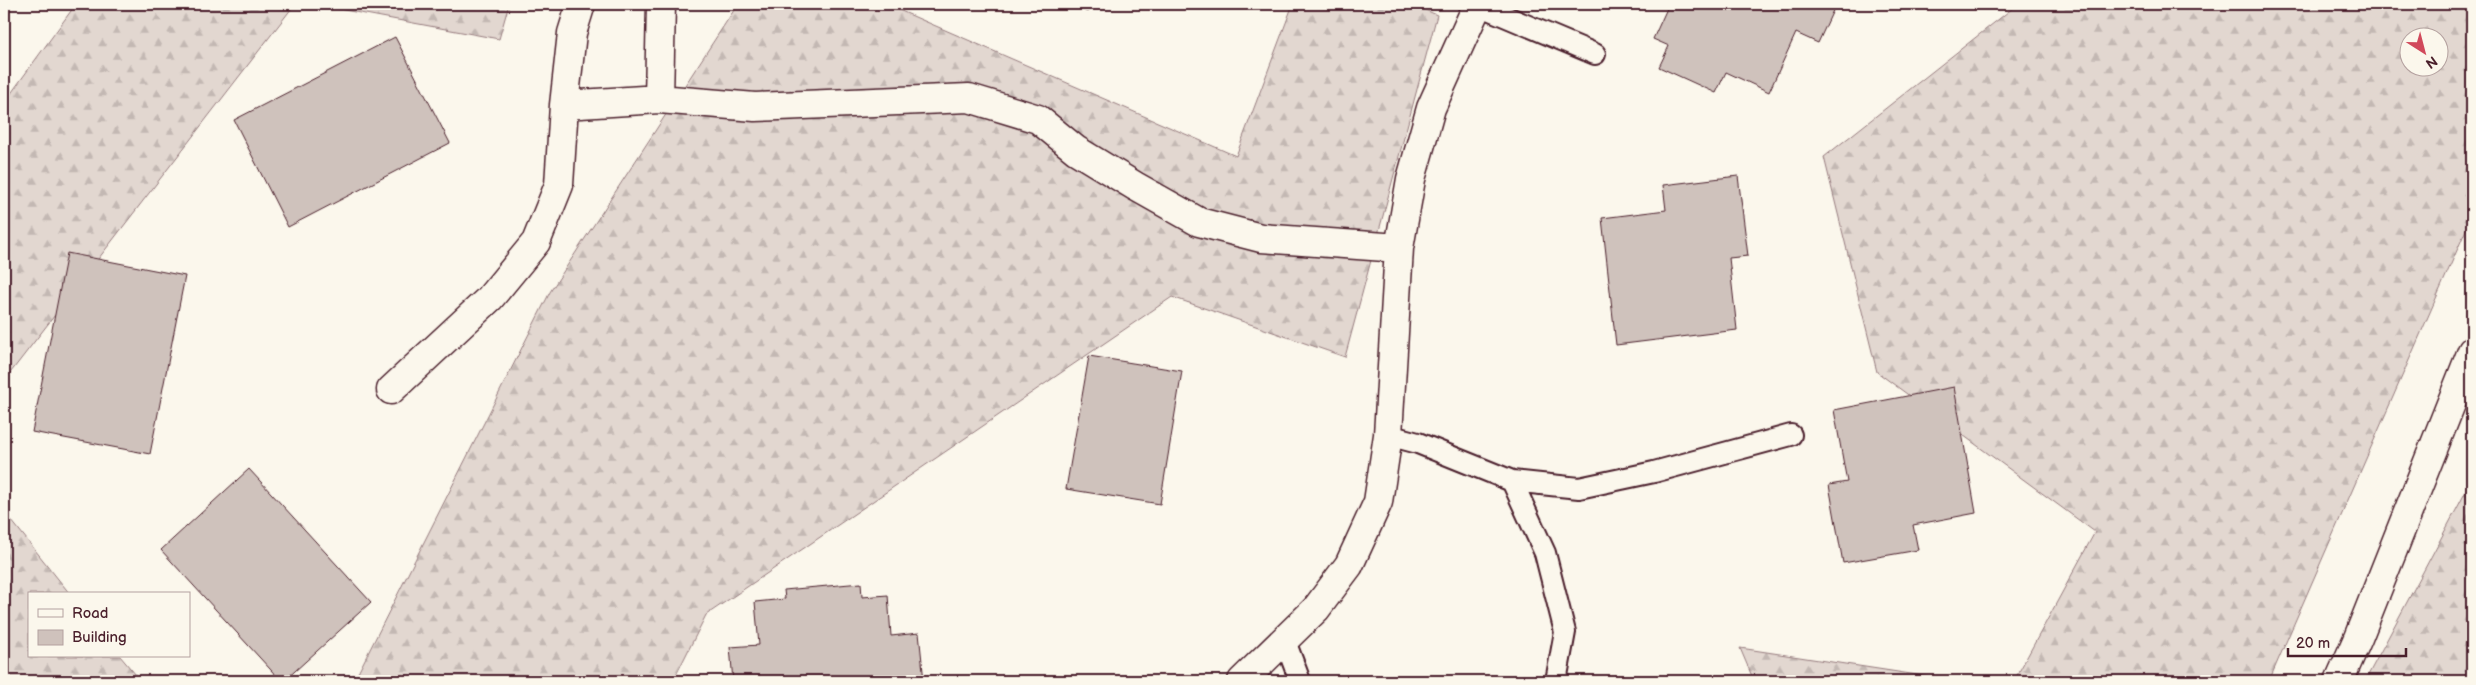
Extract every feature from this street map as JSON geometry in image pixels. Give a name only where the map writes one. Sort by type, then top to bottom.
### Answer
[{"type":"street","points":[[391,390],[490,298],[536,242],[560,185],[564,105],[572,33],[581,4]]},
{"type":"street","points":[[659,99],[661,4]]},
{"type":"street","points":[[1242,681],[1285,642],[1316,609],[1349,565],[1378,502],[1388,435],[1399,248],[1411,180],[1431,108],[1477,4]]},
{"type":"street","points":[[564,105],[659,99],[755,107],[969,98],[1038,119],[1076,150],[1199,222],[1260,238],[1399,248]]},
{"type":"street","points":[[2339,681],[2362,629],[2472,351]]},
{"type":"lane","points":[[1477,4],[1595,54]]},
{"type":"lane","points":[[1388,435],[1418,443],[1512,480],[1579,488],[1654,472],[1791,435]]},
{"type":"lane","points":[[1512,480],[1545,553],[1565,632],[1556,681]]},
{"type":"lane","points":[[1285,642],[1300,681]]},
{"type":"green space","points":[[76,4],[295,4],[4,381],[4,103]]},
{"type":"green space","points":[[312,4],[509,4],[499,39]]},
{"type":"green space","points":[[738,4],[885,4],[1236,156],[1293,4],[1411,4],[1437,15],[1345,357],[1172,297],[706,615],[673,681],[354,681],[550,292]]},
{"type":"green space","points":[[2018,4],[2472,4],[2472,216],[2269,681],[2014,681],[2095,532],[1877,372],[1824,157]]},
{"type":"green space","points":[[2472,480],[2472,681],[2365,681]]},
{"type":"green space","points":[[4,511],[68,592],[28,592],[28,658],[122,658],[141,681],[4,681]]},
{"type":"green space","points":[[1740,648],[1957,681],[1754,681]]},
{"type":"building","points":[[1073,4],[1093,4],[1087,12]]},
{"type":"building","points":[[1669,4],[1836,4],[1818,43],[1796,33],[1769,92],[1726,72],[1716,93],[1659,67],[1669,46],[1653,39]]},
{"type":"building","points":[[395,37],[450,143],[288,227],[234,120]]},
{"type":"building","points":[[1738,176],[1748,256],[1729,258],[1737,330],[1616,345],[1602,218],[1666,210],[1663,185]]},
{"type":"building","points":[[67,253],[185,276],[150,454],[32,432]]},
{"type":"building","points":[[1089,356],[1182,371],[1160,504],[1066,489]]},
{"type":"building","points":[[1954,387],[1976,513],[1913,525],[1918,550],[1843,563],[1829,485],[1847,482],[1834,410]]},
{"type":"building","points":[[249,469],[371,602],[284,681],[281,681],[161,550]]},
{"type":"building","points":[[861,583],[862,597],[888,595],[891,636],[919,633],[924,681],[733,681],[730,647],[759,645],[755,602],[785,599],[784,590]]}]
